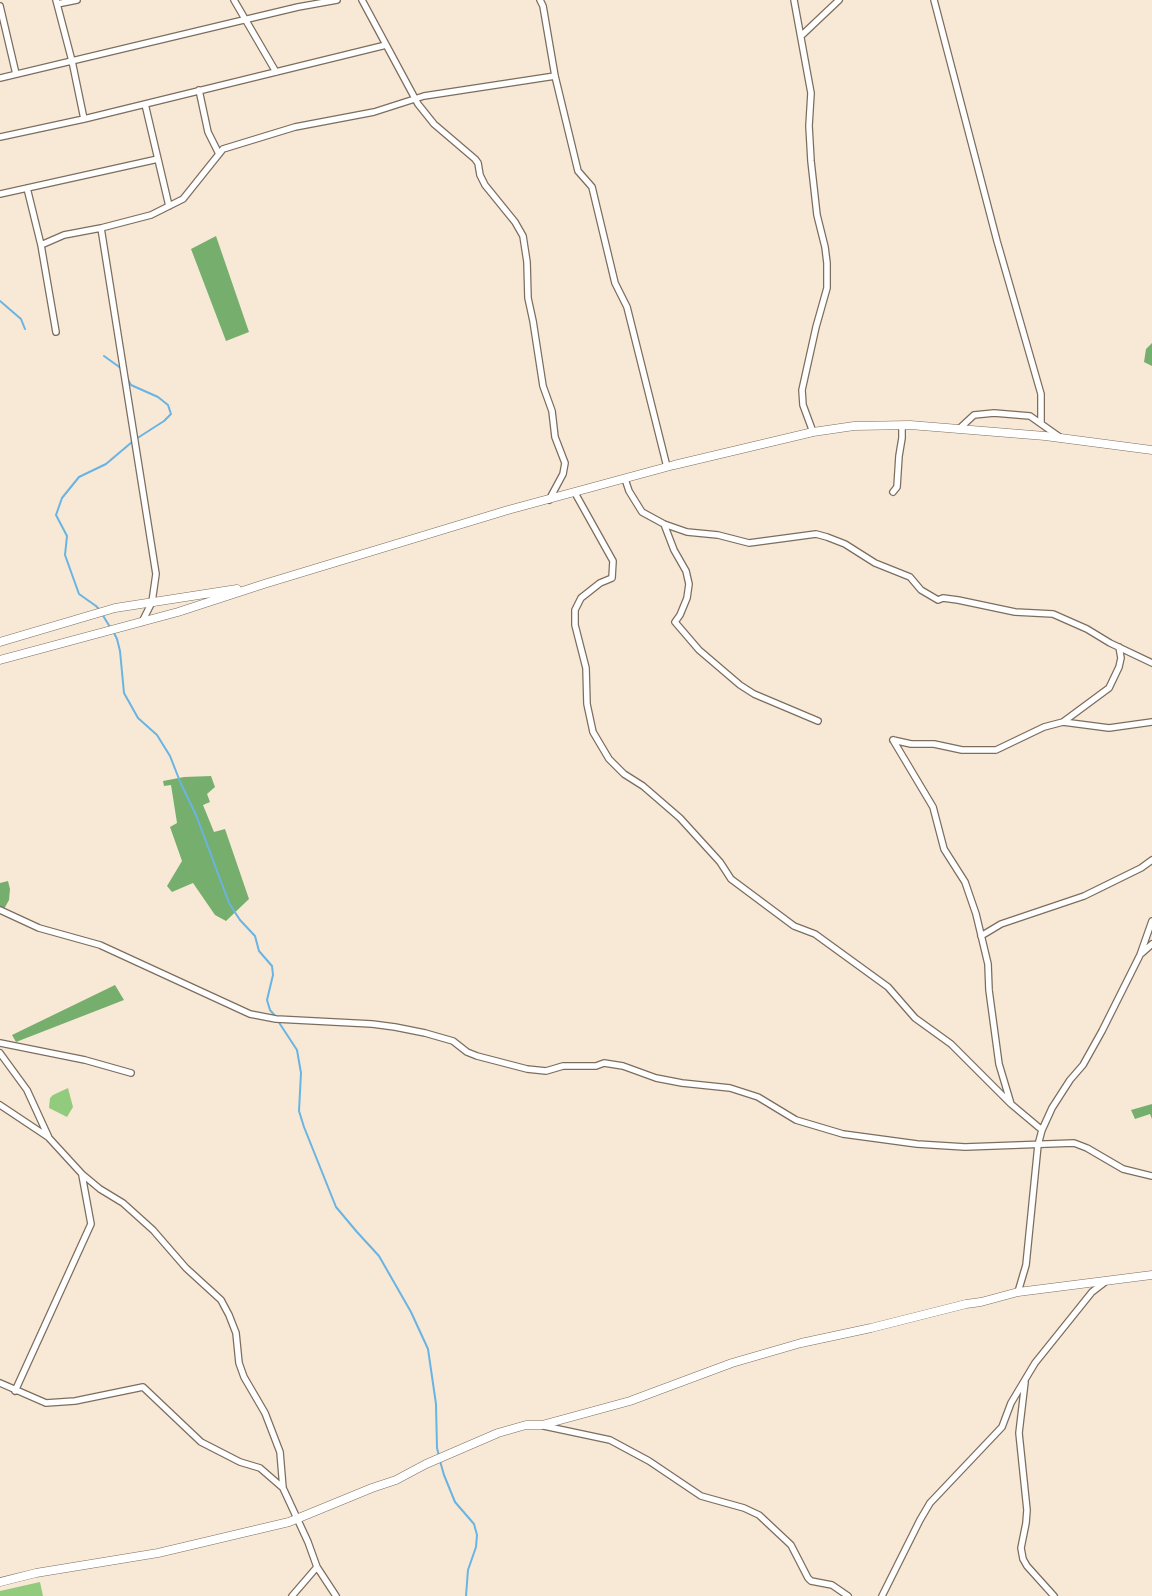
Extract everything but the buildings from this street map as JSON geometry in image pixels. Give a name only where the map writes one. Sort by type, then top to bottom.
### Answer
[{"type":"street","points":[[77,0],[57,2],[84,119]]},
{"type":"street","points":[[234,0],[276,72]]},
{"type":"street","points":[[294,0],[298,8]]},
{"type":"street","points":[[0,78],[337,0]]},
{"type":"street","points":[[362,0],[415,99],[434,124],[475,159],[485,186],[514,222],[522,236],[527,262],[528,298],[539,362],[545,392],[552,411],[555,437],[565,463],[563,474],[549,500]]},
{"type":"street","points":[[540,0],[554,76],[578,171],[592,187],[615,283],[627,307],[668,467]]},
{"type":"street","points":[[794,0],[811,93],[809,126],[817,215],[827,263],[827,288],[802,390],[804,405],[813,432]]},
{"type":"street","points":[[801,36],[839,0]]},
{"type":"street","points":[[934,0],[997,241],[1040,394],[1041,423]]},
{"type":"street","points":[[0,6],[16,74]]},
{"type":"street","points":[[0,137],[84,119],[386,45]]},
{"type":"street","points":[[41,246],[64,235],[101,228],[151,214],[183,199],[223,149],[295,127],[374,112],[424,96],[554,76]]},
{"type":"street","points":[[200,90],[208,132],[219,154]]},
{"type":"street","points":[[145,104],[169,206]]},
{"type":"street","points":[[0,194],[158,159]]},
{"type":"street","points":[[26,188],[41,246],[56,332]]},
{"type":"street","points":[[101,228],[156,574],[152,602],[142,622]]},
{"type":"street","points":[[960,428],[974,415],[994,413],[1030,416],[1061,438]]},
{"type":"street","points":[[892,492],[897,487],[902,425]]},
{"type":"street","points":[[0,660],[142,622],[418,536],[668,467],[813,432],[854,426],[902,425],[960,428],[1061,438],[1152,450]]},
{"type":"street","points":[[625,479],[629,491],[642,512],[664,524],[687,532],[718,535],[749,543],[816,534],[836,540],[875,563],[910,577],[921,590],[938,600],[943,598],[1015,612],[1052,614],[1074,623],[1152,663]]},
{"type":"street","points":[[575,493],[613,561],[612,578],[600,583],[580,598],[574,610],[575,625],[586,668],[587,704],[594,732],[609,759],[624,774],[643,786],[680,818],[720,862],[731,879],[794,926],[815,934],[888,987],[915,1018],[951,1044],[1011,1104],[1042,1130]]},
{"type":"street","points":[[664,524],[674,550],[686,571],[689,584],[687,598],[675,622],[699,650],[740,685],[754,694],[818,721]]},
{"type":"street","points":[[0,642],[115,608],[256,586]]},
{"type":"street","points":[[1011,1104],[999,1064],[988,964],[976,914],[965,882],[944,849],[933,807],[893,740],[911,744],[934,744],[962,750],[996,750],[1044,727],[1063,722],[1109,688],[1119,668],[1121,658],[1119,647]]},
{"type":"street","points":[[1063,722],[1110,728],[1152,722]]},
{"type":"street","points":[[981,936],[1001,924],[1084,896],[1141,868],[1152,860]]},
{"type":"street","points":[[0,910],[39,928],[100,945],[250,1014],[276,1019],[395,1027],[453,1041],[467,1052],[477,1056],[527,1069],[546,1071],[563,1066],[608,1064],[623,1066],[656,1078],[730,1088],[758,1096],[796,1120],[843,1134],[917,1144],[966,1147],[1074,1143],[1087,1148],[1123,1169],[1152,1176]]},
{"type":"street","points":[[1018,1292],[1026,1264],[1038,1145],[1042,1130],[1052,1108],[1070,1080],[1083,1065],[1140,955],[1152,921]]},
{"type":"street","points":[[1140,955],[1152,944]]},
{"type":"street","points":[[0,1043],[85,1060],[131,1073]]},
{"type":"street","points":[[0,1053],[23,1084],[49,1138]]},
{"type":"street","points":[[0,1105],[49,1138],[82,1174],[100,1189],[124,1203],[153,1230],[186,1268],[221,1300],[236,1333],[239,1363],[244,1376],[265,1412],[280,1452],[283,1488],[317,1567],[336,1596]]},
{"type":"street","points":[[16,1390],[91,1224],[82,1174]]},
{"type":"street","points":[[0,1582],[36,1573],[158,1553],[266,1529],[396,1480],[482,1439],[520,1427],[542,1425],[630,1401],[732,1363],[801,1343],[1018,1292],[1152,1275]]},
{"type":"street","points":[[882,1596],[925,1512],[939,1493],[1002,1427],[1010,1403],[1044,1351],[1092,1292],[1105,1282]]},
{"type":"street","points":[[1026,1378],[1019,1433],[1027,1510],[1021,1548],[1023,1559],[1054,1596]]},
{"type":"street","points":[[0,1383],[46,1403],[74,1401],[142,1387],[202,1442],[240,1462],[260,1468],[283,1488]]},
{"type":"street","points":[[542,1425],[610,1440],[649,1461],[701,1496],[744,1508],[759,1515],[791,1545],[811,1581],[832,1585],[848,1596]]},
{"type":"street","points":[[292,1596],[317,1567]]},
{"type":"green space","points":[[216,236],[249,332],[226,341],[191,249]]},
{"type":"green space","points":[[1152,343],[1152,366],[1144,362],[1146,349]]},
{"type":"green space","points":[[211,776],[215,787],[207,794],[210,802],[203,805],[214,832],[225,829],[249,899],[226,921],[215,915],[193,883],[172,892],[167,886],[182,861],[170,827],[177,823],[171,785],[164,786],[163,781],[184,777]]},
{"type":"green space","points":[[8,881],[10,889],[9,900],[3,911],[0,910],[0,883]]},
{"type":"green space","points":[[115,985],[124,1000],[16,1042],[12,1035]]},
{"type":"green space","points":[[68,1088],[73,1107],[67,1117],[49,1108],[50,1098]]},
{"type":"green space","points":[[1152,1104],[1152,1119],[1150,1114],[1135,1119],[1131,1110]]},
{"type":"green space","points":[[40,1582],[43,1596],[0,1596],[0,1591]]},
{"type":"waterway","points":[[0,301],[21,319],[25,329]]},
{"type":"waterway","points":[[104,356],[122,369]]},
{"type":"waterway","points":[[127,378],[131,385],[158,397],[168,405],[171,414],[164,421],[136,439]]},
{"type":"waterway","points":[[100,610],[79,594],[65,555],[67,536],[56,515],[62,498],[79,477],[106,464],[132,442]]},
{"type":"waterway","points":[[102,614],[110,627]]},
{"type":"waterway","points":[[113,631],[120,651],[124,693],[138,718],[157,735],[170,756],[196,815],[229,903],[240,920],[255,936],[259,951],[272,966],[273,975],[267,1000],[270,1010],[276,1017]]},
{"type":"waterway","points":[[278,1021],[297,1050],[301,1073],[299,1111],[336,1207],[379,1256],[411,1312],[428,1349],[436,1404],[437,1448],[439,1456]]},
{"type":"waterway","points":[[440,1461],[455,1502],[474,1524],[477,1535],[476,1547],[468,1570],[466,1596]]}]
